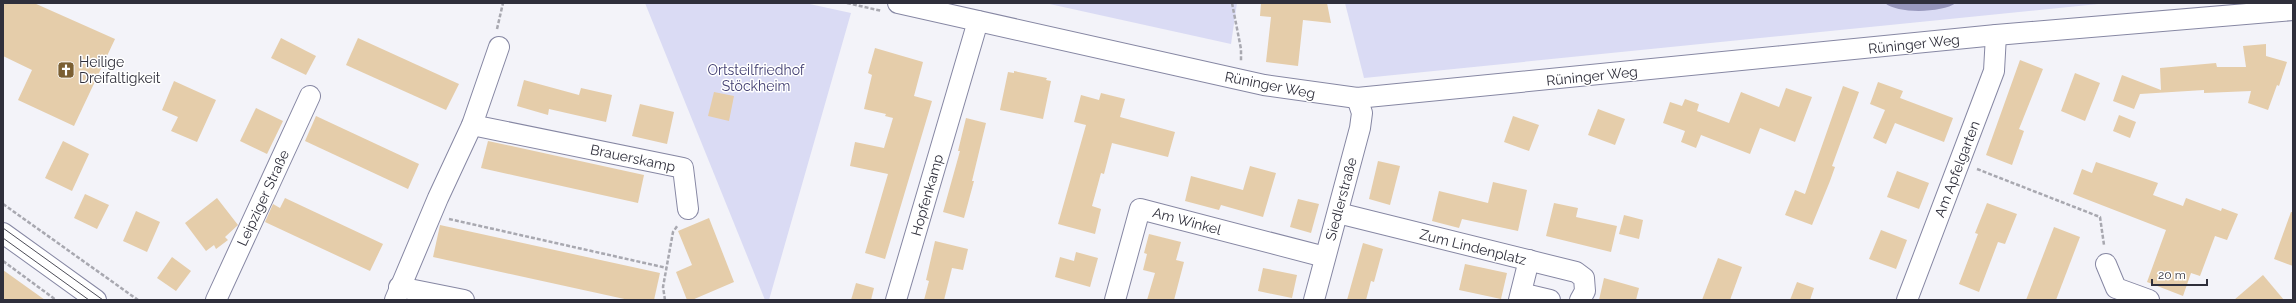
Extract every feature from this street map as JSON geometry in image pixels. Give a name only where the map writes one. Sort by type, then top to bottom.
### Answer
[{"type":"street","name":"Rüninger Weg","points":[[898,3],[1241,80],[1309,93],[1357,98],[1996,35],[2293,10]]},
{"type":"street","name":"Hopfenkamp","points":[[896,300],[978,21]]},
{"type":"street","name":"Am Apfelgarten","points":[[1907,300],[1994,71],[1996,35]]},
{"type":"street","points":[[464,300],[397,293],[430,215],[472,124],[499,47]]},
{"type":"street","name":"Leipziger Straße","points":[[216,300],[310,96]]},
{"type":"street","name":"Siedlerstraße","points":[[1314,300],[1360,128],[1362,113],[1357,98]]},
{"type":"street","name":"Brauerskamp","points":[[472,124],[683,168],[688,209]]},
{"type":"street","name":"Am Winkel","points":[[1115,300],[1140,209],[1325,257]]},
{"type":"street","name":"Zum Lindenplatz","points":[[1338,213],[1576,272],[1584,278],[1585,291],[1580,300]]},
{"type":"street","points":[[3,233],[96,300]]},
{"type":"street","points":[[1529,260],[1520,297],[1550,300]]},
{"type":"street","points":[[2106,264],[2116,288],[2149,300]]},
{"type":"path","points":[[499,47],[496,31],[503,3]]},
{"type":"path","points":[[1232,3],[1241,49],[1241,80]]},
{"type":"path","points":[[1960,162],[2100,217],[2106,264]]},
{"type":"path","points":[[3,204],[138,300]]},
{"type":"path","points":[[665,300],[663,287],[673,232],[688,209]]},
{"type":"path","points":[[430,215],[667,268]]},
{"type":"path","points":[[3,262],[56,300]]},
{"type":"green space","name":"Ortsteilfriedhof Stöckheim","points":[[645,3],[805,3],[851,13],[769,300],[765,300]]},
{"type":"green space","points":[[1045,3],[1237,3],[1231,44]]},
{"type":"green space","points":[[1345,3],[2108,3],[1364,78]]},
{"type":"shaded area","points":[[1885,3],[1956,3],[1941,9],[1920,11],[1899,9],[1891,7]]},
{"type":"building","name":"Heilige Dreifaltigkeit","points":[[3,3],[34,3],[115,39],[74,126],[18,100],[32,70],[3,56]]},
{"type":"building","points":[[1261,3],[1327,3],[1331,23],[1303,20],[1298,66],[1266,62],[1271,17],[1260,16]]},
{"type":"building","points":[[281,38],[316,56],[306,75],[271,58]]},
{"type":"building","points":[[358,38],[459,84],[446,110],[346,65]]},
{"type":"building","points":[[2266,44],[2266,56],[2287,62],[2279,86],[2277,85],[2268,110],[2248,103],[2251,91],[2204,93],[2204,90],[2140,94],[2134,109],[2113,101],[2122,75],[2161,90],[2160,68],[2216,63],[2217,67],[2246,67],[2243,46]]},
{"type":"building","points":[[875,48],[923,62],[914,96],[932,101],[885,259],[865,253],[888,174],[850,166],[855,142],[884,148],[893,118],[885,116],[886,114],[864,109],[872,75],[868,73]]},
{"type":"building","points":[[2020,60],[2043,69],[2019,129],[2024,131],[2012,165],[1986,155]]},
{"type":"building","points":[[1014,71],[1047,78],[1046,80],[1051,81],[1043,119],[1000,110],[1008,72],[1014,73]]},
{"type":"building","points":[[2075,73],[2100,83],[2085,121],[2061,111]]},
{"type":"building","points":[[524,80],[579,95],[581,88],[612,95],[606,122],[549,109],[548,115],[517,106]]},
{"type":"building","points":[[174,81],[216,100],[197,142],[171,131],[178,117],[162,110]]},
{"type":"building","points":[[1878,82],[1903,91],[1900,98],[1953,118],[1944,142],[1895,123],[1886,144],[1873,138],[1885,110],[1870,104]]},
{"type":"building","points":[[1843,86],[1859,92],[1832,166],[1835,167],[1812,225],[1785,215],[1795,190],[1805,194]]},
{"type":"building","points":[[1786,88],[1812,97],[1795,142],[1760,128],[1750,154],[1701,135],[1696,148],[1681,142],[1685,131],[1663,123],[1670,102],[1682,106],[1685,99],[1699,104],[1697,111],[1729,123],[1741,92],[1779,107]]},
{"type":"building","points":[[714,92],[734,96],[729,121],[708,116]]},
{"type":"building","points":[[1101,93],[1125,99],[1120,117],[1175,132],[1168,157],[1112,143],[1104,174],[1101,173],[1092,206],[1101,209],[1095,234],[1058,224],[1086,125],[1074,122],[1081,95],[1099,100]]},
{"type":"building","points":[[640,104],[674,112],[667,144],[632,136]]},
{"type":"building","points":[[256,108],[283,121],[267,154],[240,141]]},
{"type":"building","points":[[1598,109],[1625,119],[1615,145],[1588,135]]},
{"type":"building","points":[[2119,115],[2136,122],[2130,138],[2113,131]]},
{"type":"building","points":[[316,116],[419,164],[408,189],[305,141]]},
{"type":"building","points":[[1513,116],[1539,125],[1529,151],[1504,142]]},
{"type":"building","points":[[966,118],[986,123],[972,181],[974,181],[964,218],[943,212],[960,151],[958,151]]},
{"type":"building","points":[[63,141],[89,154],[72,191],[45,178]]},
{"type":"building","points":[[488,141],[644,175],[638,203],[481,168]]},
{"type":"building","points":[[1378,161],[1400,166],[1390,205],[1369,199]]},
{"type":"building","points":[[2096,162],[2158,183],[2153,195],[2183,206],[2186,198],[2221,211],[2222,208],[2238,214],[2227,240],[2215,236],[2200,276],[2191,273],[2183,296],[2147,282],[2166,230],[2073,194],[2082,169],[2092,173]]},
{"type":"building","points":[[1250,166],[1276,173],[1263,217],[1221,205],[1219,210],[1185,201],[1191,176],[1243,190]]},
{"type":"building","points":[[1897,171],[1929,183],[1919,209],[1887,197]]},
{"type":"building","points":[[1493,182],[1527,190],[1518,231],[1462,219],[1459,228],[1432,221],[1439,191],[1488,203]]},
{"type":"building","points":[[85,194],[109,205],[97,229],[74,218]]},
{"type":"building","points":[[217,198],[238,225],[225,237],[228,240],[216,249],[214,245],[206,251],[185,223]]},
{"type":"building","points":[[285,198],[383,244],[370,271],[265,222],[273,204],[280,208]]},
{"type":"building","points":[[1298,199],[1319,204],[1311,233],[1290,227]]},
{"type":"building","points":[[1554,203],[1578,208],[1576,217],[1617,226],[1611,252],[1546,236]]},
{"type":"building","points":[[1987,203],[2017,214],[2005,244],[1998,242],[1979,292],[1959,284],[1978,234],[1975,233]]},
{"type":"building","points":[[136,211],[160,222],[147,252],[123,241]]},
{"type":"building","points":[[2291,212],[2293,212],[2293,266],[2274,259]]},
{"type":"building","points":[[1624,215],[1643,220],[1639,239],[1619,234]]},
{"type":"building","points":[[709,218],[734,282],[692,300],[687,300],[676,272],[692,265],[678,231]]},
{"type":"building","points":[[440,225],[660,273],[654,300],[629,300],[433,257]]},
{"type":"building","points":[[2054,227],[2080,237],[2056,300],[2026,300]]},
{"type":"building","points":[[1881,230],[1907,240],[1896,269],[1869,259]]},
{"type":"building","points":[[1149,234],[1181,242],[1176,260],[1184,262],[1174,300],[1147,300],[1155,273],[1143,270],[1147,254],[1144,253]]},
{"type":"building","points":[[935,241],[968,249],[963,270],[952,268],[944,300],[924,300],[929,281],[926,280]]},
{"type":"building","points":[[1363,243],[1383,249],[1374,282],[1371,281],[1366,300],[1347,300]]},
{"type":"building","points":[[1076,252],[1098,258],[1090,287],[1055,277],[1060,257],[1074,261]]},
{"type":"building","points":[[172,257],[191,271],[176,291],[157,278]]},
{"type":"building","points":[[1718,258],[1742,267],[1730,300],[1702,300]]},
{"type":"building","points":[[1465,264],[1507,273],[1501,299],[1459,290]]},
{"type":"building","points":[[1263,268],[1297,275],[1292,298],[1258,291]]},
{"type":"building","points":[[3,270],[45,300],[3,300]]},
{"type":"building","points":[[2263,275],[2284,300],[2234,300]]},
{"type":"building","points":[[1604,278],[1639,288],[1636,300],[1599,300]]},
{"type":"building","points":[[1797,282],[1814,288],[1810,300],[1790,300]]},
{"type":"building","points":[[856,283],[874,288],[871,300],[851,300]]},
{"type":"tram line","points":[[3,228],[103,300]]},
{"type":"tram line","points":[[3,238],[89,300]]},
{"type":"place","name":"Heilige Dreifaltigkeit","points":[[66,70]]}]
